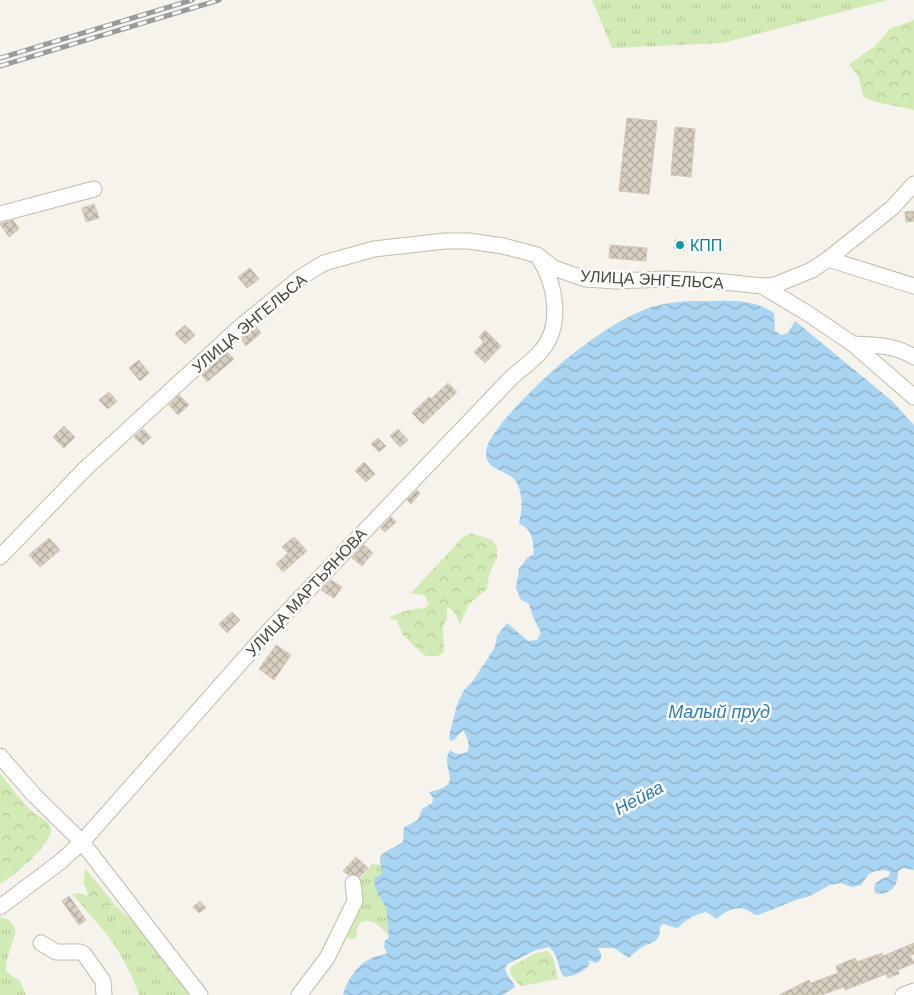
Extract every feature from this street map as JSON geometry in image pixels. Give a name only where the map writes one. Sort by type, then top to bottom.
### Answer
[{"type":"street","name":"УЛИЦА ЭНГЕЛЬСА","points":[[0,557],[86,468],[240,327],[301,278],[324,264],[374,249],[445,241],[477,242],[504,246],[537,255],[554,268],[585,279],[616,281],[665,279],[762,286],[775,285],[812,270],[828,259],[892,208],[914,184]]},
{"type":"street","points":[[0,214],[94,189]]},
{"type":"street","name":"УЛИЦА МАРТЬЯНОВА","points":[[0,907],[60,862],[82,842],[267,633],[512,378],[542,351],[551,335],[554,305],[552,289],[546,269],[537,255]]},
{"type":"street","points":[[828,259],[914,286]]},
{"type":"street","points":[[762,286],[853,344],[914,398]]},
{"type":"street","points":[[853,344],[897,349],[914,357]]},
{"type":"street","points":[[0,756],[34,795],[82,842],[200,995]]},
{"type":"street","points":[[299,995],[327,958],[355,901],[352,883]]},
{"type":"street","points":[[41,942],[56,952],[80,952],[84,954],[104,981],[104,995]]},
{"type":"street","points":[[904,995],[914,991]]},
{"type":"green space","points":[[592,0],[888,0],[723,43],[612,48]]},
{"type":"green space","points":[[914,20],[914,110],[876,102],[863,97],[859,78],[849,64],[875,46],[890,29]]},
{"type":"green space","points":[[471,533],[492,540],[497,548],[497,557],[489,575],[487,589],[469,604],[460,625],[454,612],[447,607],[447,619],[443,626],[444,652],[438,656],[425,656],[403,635],[397,621],[389,618],[406,611],[425,608],[429,604],[424,595],[411,593],[463,537]]},
{"type":"green space","points":[[0,773],[23,802],[46,821],[51,829],[46,843],[39,851],[13,875],[0,884]]},
{"type":"green space","points":[[372,864],[381,865],[383,870],[382,874],[374,878],[386,908],[389,936],[373,922],[365,921],[360,923],[356,938],[351,939],[345,934],[359,881]]},
{"type":"green space","points":[[85,868],[117,907],[108,906],[89,913],[72,894],[79,893],[88,896],[84,882]]},
{"type":"green space","points":[[104,906],[117,907],[144,931],[193,995],[139,995],[117,950],[103,929],[86,911],[94,912]]},
{"type":"green space","points":[[0,917],[9,920],[16,930],[6,963],[6,970],[13,977],[19,979],[26,995],[0,995]]},
{"type":"green space","points":[[548,951],[553,957],[558,979],[521,986],[511,974],[512,966],[536,953]]},
{"type":"water","name":"Малый пруд","points":[[691,301],[734,301],[755,304],[774,313],[775,331],[781,335],[788,333],[795,321],[891,400],[914,425],[914,870],[903,868],[898,871],[895,885],[885,893],[875,893],[874,887],[880,880],[889,876],[890,872],[885,870],[875,871],[869,874],[861,885],[852,887],[840,883],[830,885],[810,896],[758,915],[740,908],[727,911],[717,919],[706,912],[698,914],[678,928],[663,924],[660,927],[659,936],[656,941],[640,948],[629,958],[614,948],[598,948],[601,959],[597,963],[588,960],[590,964],[585,969],[564,977],[555,954],[549,947],[536,950],[508,964],[505,968],[515,987],[503,995],[343,995],[350,978],[357,968],[374,957],[387,953],[384,947],[385,940],[389,936],[386,908],[375,887],[374,878],[382,874],[381,856],[403,842],[404,827],[418,820],[422,809],[432,803],[433,798],[429,792],[441,789],[447,785],[450,780],[447,757],[450,750],[460,754],[467,752],[469,747],[463,730],[454,740],[450,741],[449,736],[457,705],[464,690],[473,681],[495,647],[497,636],[507,623],[528,641],[537,640],[541,633],[529,604],[521,600],[516,588],[519,569],[527,558],[534,554],[533,540],[530,532],[519,524],[520,490],[511,476],[489,463],[486,453],[489,443],[509,415],[538,384],[590,341],[622,320],[645,309]]},
{"type":"building","points":[[627,118],[657,121],[649,194],[619,191]]},
{"type":"building","points":[[675,127],[695,129],[691,177],[671,175]]},
{"type":"building","points":[[94,204],[99,218],[86,222],[82,208]]},
{"type":"building","points":[[914,211],[914,221],[906,222],[905,212]]},
{"type":"building","points":[[13,220],[19,229],[9,237],[0,224]]},
{"type":"building","name":"КПП","points":[[675,240],[685,241],[684,250],[674,248]]},
{"type":"building","points":[[610,245],[647,248],[646,261],[609,258]]},
{"type":"building","points":[[250,268],[259,279],[247,288],[238,277]]},
{"type":"building","points":[[185,325],[195,335],[185,344],[175,334]]},
{"type":"building","points":[[256,326],[261,333],[246,346],[241,339]]},
{"type":"building","points":[[485,330],[501,346],[485,363],[474,352],[484,342],[479,337]]},
{"type":"building","points":[[227,352],[234,359],[207,382],[202,375]]},
{"type":"building","points":[[139,360],[149,373],[140,381],[129,368]]},
{"type":"building","points":[[448,383],[457,392],[423,424],[412,413]]},
{"type":"building","points":[[109,392],[117,401],[108,409],[99,400]]},
{"type":"building","points":[[179,395],[189,405],[178,415],[169,405]]},
{"type":"building","points":[[64,426],[75,437],[64,448],[53,437]]},
{"type":"building","points":[[143,429],[151,437],[143,445],[134,437]]},
{"type":"building","points":[[398,429],[408,440],[400,447],[390,436]]},
{"type":"building","points":[[378,438],[386,446],[379,452],[371,444]]},
{"type":"building","points":[[364,462],[375,474],[366,482],[355,471]]},
{"type":"building","points":[[417,490],[420,493],[411,504],[407,500]]},
{"type":"building","points":[[391,517],[396,522],[385,532],[381,528]]},
{"type":"building","points":[[294,537],[307,551],[283,572],[276,564],[288,553],[282,547]]},
{"type":"building","points":[[49,538],[60,550],[40,567],[29,555]]},
{"type":"building","points":[[364,545],[373,553],[362,566],[352,558]]},
{"type":"building","points":[[331,580],[342,587],[334,598],[321,590]]},
{"type":"building","points":[[232,612],[240,620],[227,633],[219,624]]},
{"type":"building","points":[[276,645],[291,655],[274,680],[259,669]]},
{"type":"building","points":[[356,857],[368,868],[360,877],[352,874],[348,875],[343,871]]},
{"type":"building","points":[[69,896],[86,920],[79,925],[62,901]]},
{"type":"building","points":[[200,901],[206,908],[199,913],[193,907]]},
{"type":"building","points":[[914,943],[914,954],[910,955],[914,963],[898,970],[899,974],[888,978],[886,974],[845,990],[844,987],[821,995],[779,995],[809,980],[811,983],[838,973],[836,966],[855,958],[857,962],[882,953],[883,956]]},
{"type":"railway","points":[[0,58],[192,0]]},
{"type":"railway","points":[[0,66],[219,0]]},
{"type":"place","name":"КПП","points":[[680,245]]},
{"type":"water label","name":"Нейва","points":[[639,798]]}]
